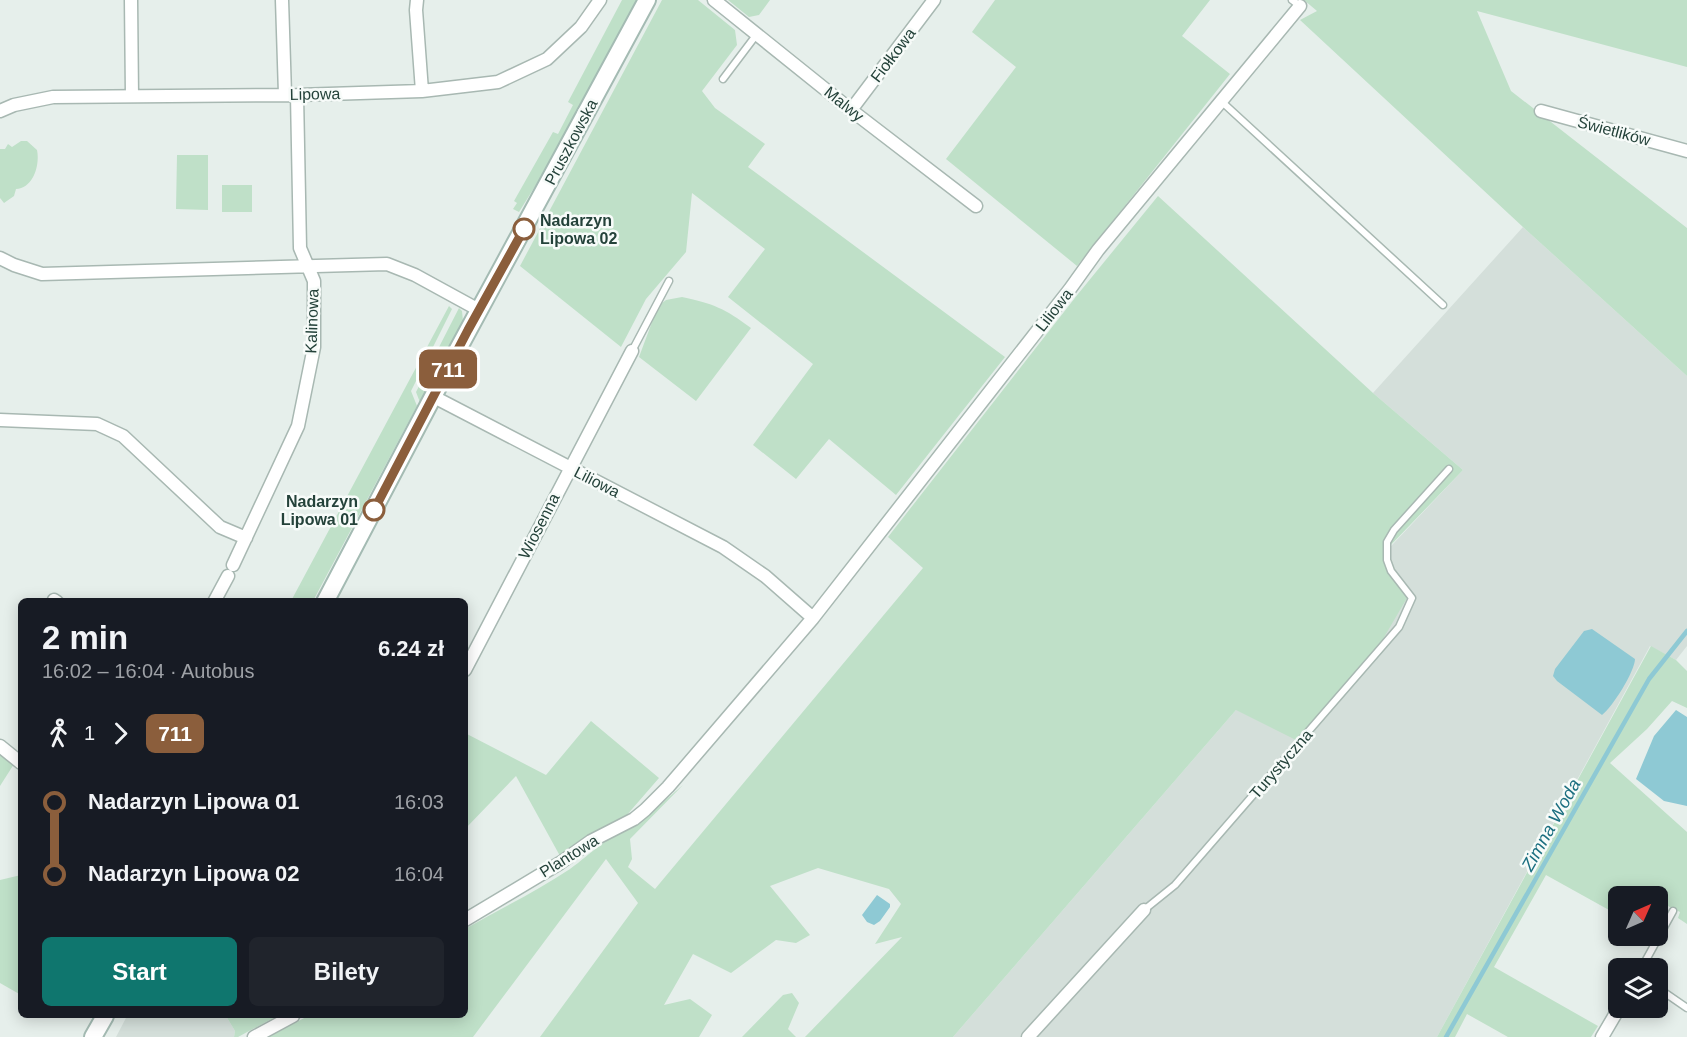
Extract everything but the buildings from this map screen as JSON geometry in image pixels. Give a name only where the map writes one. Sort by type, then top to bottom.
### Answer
[{"type":"street","points":[[131,0],[132,96]]},
{"type":"street","name":"Kalinowa","points":[[216,598],[298,426],[314,347],[314,281],[300,248],[291,94],[282,0]]},
{"type":"street","points":[[417,0],[422,91]]},
{"type":"street","name":"Lipowa","points":[[0,111],[24,102],[53,97],[422,91],[498,82],[547,59],[581,27],[600,0]]},
{"type":"street","name":"Pruszkowska","points":[[327,598],[479,310],[647,0]]},
{"type":"street","name":"Malwy","points":[[714,0],[976,206]]},
{"type":"street","name":"Fiołkowa","points":[[851,110],[934,0]]},
{"type":"street","name":"Liliowa","points":[[668,787],[813,618],[1098,250],[1296,3]]},
{"type":"street","name":"Świetlików","points":[[1541,111],[1687,151]]},
{"type":"street","points":[[0,258],[42,274],[387,264],[415,275],[479,310]]},
{"type":"street","name":"Wiosenna","points":[[468,664],[569,467],[632,351]]},
{"type":"street","name":"Liliowa","points":[[434,397],[723,547],[765,576],[813,618]]},
{"type":"street","points":[[0,420],[97,424],[123,435],[220,527],[246,538]]},
{"type":"street","points":[[0,746],[18,761]]},
{"type":"street","name":"Plantowa","points":[[468,918],[591,841],[634,819],[668,787]]},
{"type":"street","name":"Turystyczna","points":[[1028,1037],[1144,910]]},
{"type":"street","points":[[93,1037],[104,1018]]},
{"type":"street","points":[[254,1037],[288,1018]]},
{"type":"street","points":[[1602,1037],[1612,1018]]},
{"type":"lane","points":[[723,79],[757,33]]},
{"type":"lane","points":[[1220,100],[1443,305]]},
{"type":"lane","points":[[632,351],[669,281]]},
{"type":"lane","name":"Turystyczna","points":[[1144,910],[1182,877],[1399,627],[1412,598],[1391,571],[1387,560],[1387,542],[1394,530],[1449,469]]},
{"type":"lane","points":[[1647,958],[1673,911]]},
{"type":"lane","points":[[1668,995],[1687,1008]]},
{"type":"shaded area","points":[[1523,227],[1687,376],[1687,646],[1676,660],[1650,646],[1437,1037],[953,1037],[1236,710],[1463,470],[1373,393]]},
{"type":"shaded area","points":[[126,1018],[227,1018],[235,1031],[234,1037],[116,1037]]},
{"type":"green space","points":[[622,0],[638,0],[567,135],[519,212],[513,209],[517,203],[514,201],[553,132],[558,134],[573,105],[568,102]]},
{"type":"green space","points":[[662,0],[698,0],[735,30],[737,45],[702,91],[715,108],[765,144],[748,167],[1005,357],[896,495],[829,439],[796,479],[753,445],[813,364],[728,297],[765,249],[692,193],[686,252],[646,299],[621,347],[520,266]]},
{"type":"green space","points":[[728,0],[770,0],[759,15],[749,17]]},
{"type":"green space","points":[[995,0],[1210,0],[1182,36],[1230,74],[1077,266],[946,159],[1016,67],[972,32]]},
{"type":"green space","points":[[1304,0],[1687,0],[1687,67],[1477,11],[1511,91],[1687,228],[1687,376],[1300,20],[1317,11]]},
{"type":"green space","points":[[21,141],[27,141],[37,150],[38,162],[31,180],[22,188],[16,189],[14,196],[4,203],[0,198],[0,149],[5,149],[8,144],[12,147]]},
{"type":"green space","points":[[177,155],[208,155],[208,210],[176,209]]},
{"type":"green space","points":[[222,185],[252,185],[252,212],[222,212]]},
{"type":"green space","points":[[1158,196],[1373,393],[1463,470],[1386,550],[1407,598],[1376,651],[1296,740],[1236,710],[953,1037],[805,1037],[902,937],[875,944],[901,904],[889,889],[818,868],[770,886],[810,935],[796,943],[776,940],[731,973],[693,954],[664,1005],[690,999],[712,1015],[699,1037],[540,1037],[638,903],[606,859],[473,1037],[268,1037],[304,1018],[468,1018],[468,927],[570,869],[609,839],[635,826],[683,785],[630,839],[632,859],[628,867],[655,889],[923,568],[888,537],[1078,294]]},
{"type":"green space","points":[[682,297],[718,308],[751,328],[696,401],[639,357],[658,306],[666,300]]},
{"type":"green space","points":[[449,306],[452,309],[411,391],[417,406],[315,598],[293,598]]},
{"type":"green space","points":[[459,308],[462,311],[463,321],[421,405],[416,392]]},
{"type":"green space","points":[[1651,646],[1676,660],[1687,671],[1687,708],[1672,701],[1647,729],[1610,763],[1687,832],[1687,924],[1678,918],[1680,912],[1668,906],[1668,886],[1608,886],[1608,909],[1546,875],[1494,967],[1598,1026],[1591,1037],[1508,1037],[1467,1014],[1455,1037],[1437,1037]]},
{"type":"green space","points":[[591,721],[659,778],[626,816],[560,856],[516,776],[468,826],[468,735],[546,775]]},
{"type":"green space","points":[[0,753],[14,764],[0,786]]},
{"type":"green space","points":[[18,876],[18,993],[0,983],[0,880]]},
{"type":"green space","points":[[792,993],[799,1003],[788,1029],[796,1037],[742,1037],[783,995]]},
{"type":"green space","points":[[227,1018],[273,1018],[238,1037],[234,1037],[235,1031]]},
{"type":"water","points":[[1592,629],[1635,659],[1622,689],[1602,715],[1553,676],[1555,669],[1584,631]]},
{"type":"water","points":[[1676,710],[1687,717],[1687,806],[1664,801],[1636,779],[1654,736]]},
{"type":"water","points":[[877,895],[890,904],[890,907],[880,921],[874,925],[867,922],[862,915]]},
{"type":"waterway","name":"Zimna Woda","points":[[1446,1037],[1649,679],[1687,631]]},
{"type":"bus line","name":"711","points":[[374,510],[468,330],[524,229]]},
{"type":"place","name":"Nadarzyn Lipowa 02","points":[[524,229]]},
{"type":"place","name":"Nadarzyn Lipowa 01","points":[[374,510]]}]
